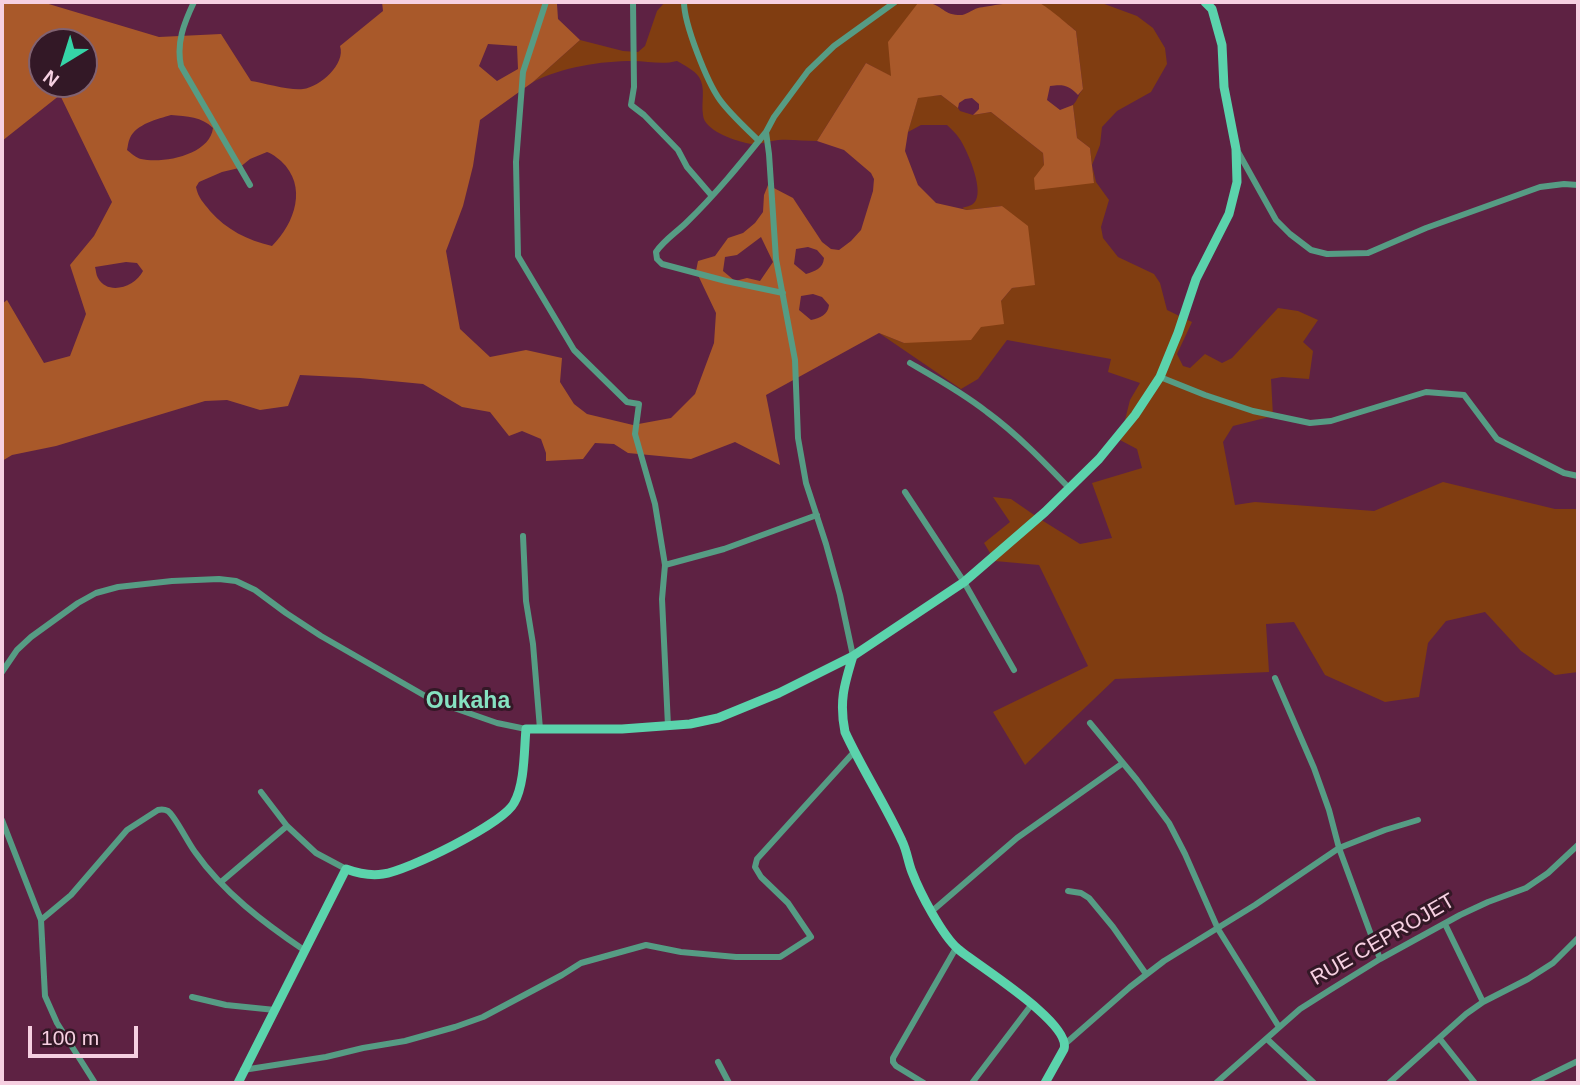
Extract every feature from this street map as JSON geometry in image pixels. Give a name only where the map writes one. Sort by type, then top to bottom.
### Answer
[{"type":"street","points":[[194,2],[181,35],[178,52],[181,66],[250,186]]},
{"type":"street","points":[[546,2],[523,72],[516,162],[518,256],[573,350],[627,401],[639,404],[635,434],[654,504],[665,565],[662,599],[668,726]]},
{"type":"street","points":[[633,2],[634,87],[631,106],[644,115],[678,150],[687,167],[712,196]]},
{"type":"street","points":[[684,2],[688,27],[711,84],[721,101],[759,141]]},
{"type":"street","points":[[783,293],[662,264],[657,259],[656,252],[660,245],[712,196],[759,141],[808,71],[834,46],[895,2]]},
{"type":"street","points":[[2,672],[17,650],[32,637],[96,593],[118,587],[219,579],[236,581],[256,590],[336,645],[434,701],[497,723],[526,729],[622,729],[690,724],[719,718],[779,693],[853,656],[964,582],[1070,489],[1135,415],[1160,377],[1196,279],[1229,214],[1237,181],[1236,149],[1224,88],[1222,45],[1212,9],[1205,2]]},
{"type":"street","points":[[766,132],[776,259],[795,360],[798,438],[806,483],[840,595],[853,656],[842,699],[841,712],[845,732],[904,844],[912,872],[931,912],[956,947],[1032,1004],[1056,1028],[1065,1044]]},
{"type":"street","points":[[1236,149],[1276,220],[1311,250],[1327,254],[1367,253],[1426,228],[1540,187],[1564,184],[1578,186]]},
{"type":"street","points":[[910,363],[988,412],[1040,457],[1070,489]]},
{"type":"street","points":[[1160,377],[1253,411],[1310,423],[1331,421],[1426,392],[1464,395],[1497,439],[1564,472],[1578,476]]},
{"type":"street","points":[[905,492],[964,582],[1014,670]]},
{"type":"street","points":[[665,565],[724,549],[817,515]]},
{"type":"street","points":[[523,536],[526,601],[533,644],[540,729]]},
{"type":"street","points":[[1275,678],[1314,768],[1339,848],[1380,959]]},
{"type":"street","points":[[1090,723],[1169,823],[1217,929],[1279,1027]]},
{"type":"street","points":[[261,792],[288,826],[316,853],[346,869],[383,874],[416,863],[477,832],[513,806],[519,792],[526,729]]},
{"type":"street","points":[[243,1070],[405,1041],[455,1027],[483,1017],[581,963],[646,945],[681,952],[736,957],[780,957],[811,937],[788,903],[761,877],[755,867],[757,859],[854,752]]},
{"type":"street","points":[[931,912],[1017,838],[1123,763]]},
{"type":"street","points":[[41,920],[71,895],[127,830],[162,809],[170,813],[193,851],[221,882],[268,925],[304,950]]},
{"type":"street","points":[[2,820],[41,920],[45,996],[57,1023],[95,1083]]},
{"type":"street","points":[[1045,1083],[1065,1044],[1164,961],[1255,905],[1339,848],[1418,820]]},
{"type":"street","points":[[221,882],[288,826]]},
{"type":"street","name":"RUE CEPROJET","points":[[1216,1083],[1300,1009],[1380,959],[1445,924],[1488,902],[1526,888],[1548,873],[1578,845]]},
{"type":"street","points":[[238,1083],[346,869]]},
{"type":"street","points":[[1068,891],[1081,893],[1089,898],[1114,927],[1146,974]]},
{"type":"street","points":[[1445,924],[1483,1002]]},
{"type":"street","points":[[1389,1083],[1466,1014],[1553,963],[1578,938]]},
{"type":"street","points":[[924,1083],[896,1066],[893,1058],[956,947]]},
{"type":"street","points":[[192,996],[226,1005],[275,1010]]},
{"type":"street","points":[[972,1083],[1032,1004]]},
{"type":"street","points":[[1267,1038],[1314,1083]]},
{"type":"street","points":[[1440,1039],[1475,1083]]},
{"type":"street","points":[[1533,1083],[1578,1061]]},
{"type":"street","points":[[718,1062],[729,1083]]},
{"type":"shaded area","points":[[2,2],[42,2],[159,37],[221,34],[251,81],[303,89],[317,84],[330,74],[339,60],[340,46],[383,11],[382,2],[558,2],[558,19],[580,40],[533,82],[480,120],[463,206],[446,251],[460,329],[490,357],[526,350],[562,358],[560,382],[574,404],[587,414],[633,425],[671,418],[695,394],[714,343],[716,313],[696,271],[698,261],[715,256],[728,238],[743,233],[755,223],[763,212],[764,195],[768,185],[793,198],[822,242],[831,249],[839,250],[861,230],[874,179],[871,173],[844,150],[817,141],[866,63],[891,76],[888,42],[918,3],[936,5],[948,13],[961,15],[983,7],[1037,2],[1076,31],[1083,89],[1078,95],[1066,86],[1050,86],[1047,100],[1060,110],[1073,105],[1077,138],[1090,148],[1094,183],[1035,190],[1034,178],[1044,165],[1043,153],[991,112],[973,115],[979,109],[979,104],[972,98],[959,103],[958,108],[941,95],[918,98],[905,151],[918,185],[936,203],[967,210],[1002,206],[1028,226],[1035,285],[1012,288],[1001,301],[1004,324],[981,327],[971,340],[904,343],[879,333],[766,395],[780,465],[735,442],[691,459],[628,453],[614,444],[595,443],[583,459],[546,461],[541,439],[522,431],[509,436],[490,412],[462,407],[423,384],[300,375],[288,406],[260,410],[227,400],[205,401],[56,446],[12,455],[2,461],[2,304],[7,300],[44,363],[70,356],[86,314],[70,265],[94,236],[112,202],[61,98],[98,98],[98,28],[28,28],[28,98],[56,98],[2,141]],"holes":[[[488,44],[517,46],[518,69],[497,81],[479,66]],[[171,115],[204,121],[213,128],[210,137],[195,151],[173,159],[141,159],[127,150],[130,138],[137,129]],[[267,152],[273,155],[289,171],[294,182],[296,193],[292,216],[272,246],[254,241],[230,229],[210,211],[196,187],[199,182],[239,168],[250,159]],[[761,237],[773,262],[760,281],[747,278],[735,281],[723,271],[725,257],[737,255]],[[808,247],[817,250],[824,258],[820,267],[806,274],[794,264],[796,249]],[[126,262],[137,263],[143,271],[128,285],[115,288],[102,284],[95,267]],[[813,294],[822,297],[829,305],[827,311],[823,316],[811,320],[799,310],[801,296]]]},
{"type":"shaded area","points":[[665,2],[926,2],[918,3],[892,77],[866,63],[817,141],[783,140],[750,144],[720,134],[705,120],[699,77],[677,61],[595,64],[556,72],[533,82],[580,40],[638,52],[645,46],[657,11]]},
{"type":"shaded area","points":[[1038,2],[1099,2],[1137,16],[1153,28],[1165,48],[1167,64],[1151,92],[1117,111],[1102,127],[1100,145],[1092,165],[1090,148],[1077,138],[1073,105],[1083,89],[1076,31]]},
{"type":"shaded area","points":[[941,95],[960,111],[973,115],[991,112],[1043,153],[1044,165],[1094,182],[1092,165],[1096,182],[1109,200],[1101,227],[1103,238],[1118,257],[1154,274],[1160,283],[1167,310],[1192,322],[1177,354],[1183,366],[1190,368],[1205,354],[1222,363],[1232,358],[1278,308],[1298,311],[1318,320],[1303,342],[1313,351],[1309,379],[1271,379],[1273,416],[1233,426],[1223,442],[1235,505],[1255,502],[1374,511],[1443,482],[1555,509],[1578,509],[1578,672],[1555,675],[1521,651],[1485,612],[1446,621],[1428,643],[1419,697],[1385,702],[1325,675],[1294,622],[1266,624],[1269,672],[1115,679],[1025,765],[993,712],[1088,666],[1039,565],[995,561],[984,543],[1010,522],[993,497],[1011,499],[1080,544],[1112,538],[1092,483],[1142,468],[1137,449],[1120,440],[1130,400],[1140,383],[1108,372],[1111,359],[1007,340],[978,379],[961,389],[879,333],[904,343],[1001,301],[1012,288],[1035,284],[1002,206],[967,210],[962,208],[975,202],[978,194],[970,159],[956,134],[947,125],[921,125],[908,132],[918,97]]},
{"type":"district","name":"Oukaha","points":[[468,702]]}]
